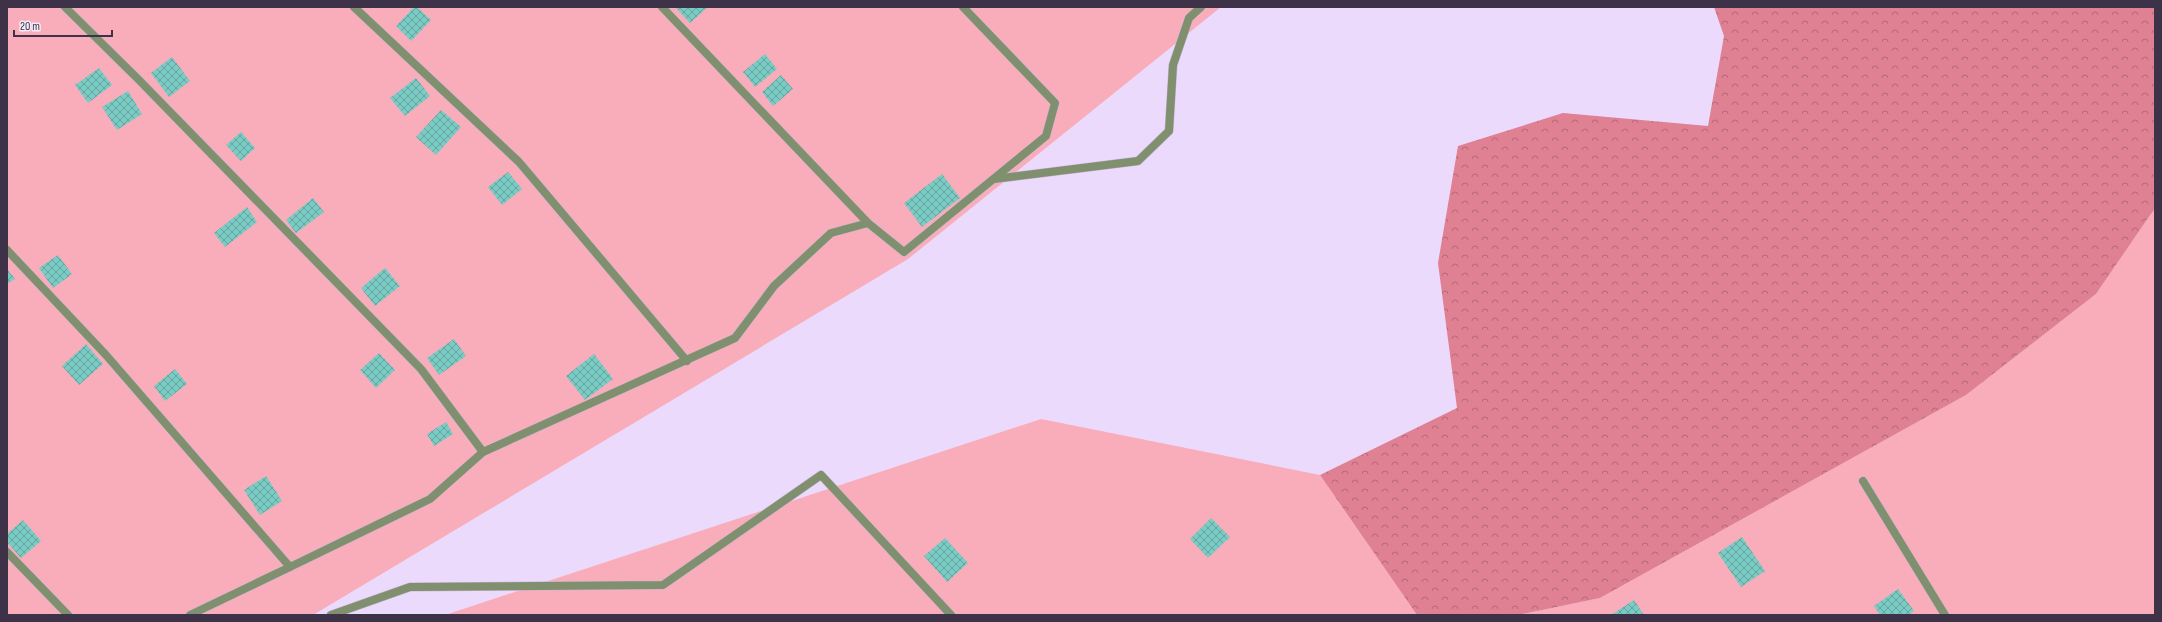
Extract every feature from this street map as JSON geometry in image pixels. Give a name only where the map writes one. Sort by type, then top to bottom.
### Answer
[{"type":"lane","points":[[65,7],[139,80],[421,369],[482,452]]},
{"type":"lane","points":[[354,7],[519,162],[687,361]]},
{"type":"lane","points":[[662,7],[868,223],[904,252],[1046,136],[1055,103],[963,7]]},
{"type":"lane","points":[[994,179],[1138,161],[1169,131],[1173,65],[1189,18],[1201,7]]},
{"type":"lane","points":[[190,615],[430,499],[482,452],[687,361],[735,338],[774,286],[831,233],[868,223]]},
{"type":"lane","points":[[7,250],[106,355],[290,567]]},
{"type":"lane","points":[[331,615],[410,587],[663,585],[821,474],[951,615]]},
{"type":"lane","points":[[1863,481],[1945,615]]},
{"type":"lane","points":[[7,552],[68,615]]},
{"type":"shaded area","points":[[7,7],[1221,7],[908,259],[313,615],[7,615]]},
{"type":"shaded area","points":[[2155,208],[2155,615],[1518,615],[1600,598],[1966,395],[2096,294]]},
{"type":"shaded area","points":[[1041,419],[1320,475],[1417,615],[445,615]]},
{"type":"green space","points":[[1714,7],[2155,7],[2155,208],[2096,294],[1966,395],[1600,598],[1518,615],[1417,615],[1320,475],[1457,408],[1438,263],[1458,146],[1563,113],[1708,126],[1724,36]]},
{"type":"building","points":[[414,7],[417,7],[431,20],[411,41],[396,26]]},
{"type":"building","points":[[675,7],[708,7],[690,23]]},
{"type":"building","points":[[765,54],[777,69],[755,87],[743,72]]},
{"type":"building","points":[[172,57],[190,81],[169,97],[151,73]]},
{"type":"building","points":[[99,68],[112,85],[88,103],[75,85]]},
{"type":"building","points":[[781,75],[793,89],[773,106],[762,92]]},
{"type":"building","points":[[416,78],[430,96],[405,116],[390,98]]},
{"type":"building","points":[[128,91],[142,114],[117,130],[102,107]]},
{"type":"building","points":[[441,110],[461,127],[436,155],[416,137]]},
{"type":"building","points":[[241,132],[255,148],[241,161],[226,145]]},
{"type":"building","points":[[508,172],[522,189],[502,205],[488,187]]},
{"type":"building","points":[[942,174],[960,198],[922,227],[904,203]]},
{"type":"building","points":[[313,198],[324,212],[296,233],[286,220]]},
{"type":"building","points":[[247,207],[257,222],[225,247],[214,233]]},
{"type":"building","points":[[58,255],[72,274],[53,288],[39,268]]},
{"type":"building","points":[[385,268],[400,286],[375,306],[361,288]]},
{"type":"building","points":[[7,269],[15,279],[7,284]]},
{"type":"building","points":[[454,339],[466,356],[439,375],[427,358]]},
{"type":"building","points":[[86,344],[103,364],[79,385],[62,366]]},
{"type":"building","points":[[379,353],[395,370],[376,388],[360,370]]},
{"type":"building","points":[[594,354],[613,379],[585,400],[566,376]]},
{"type":"building","points":[[175,369],[187,384],[165,401],[154,386]]},
{"type":"building","points":[[446,422],[453,434],[434,446],[427,434]]},
{"type":"building","points":[[266,476],[282,501],[260,515],[244,490]]},
{"type":"building","points":[[1211,518],[1230,537],[1208,558],[1190,539]]},
{"type":"building","points":[[23,520],[41,541],[21,558],[7,542],[7,534]]},
{"type":"building","points":[[1742,537],[1765,571],[1741,587],[1718,553]]},
{"type":"building","points":[[945,538],[968,563],[947,582],[924,556]]},
{"type":"building","points":[[1898,589],[1914,611],[1908,615],[1880,615],[1874,606]]},
{"type":"building","points":[[1634,600],[1644,615],[1611,615]]}]
